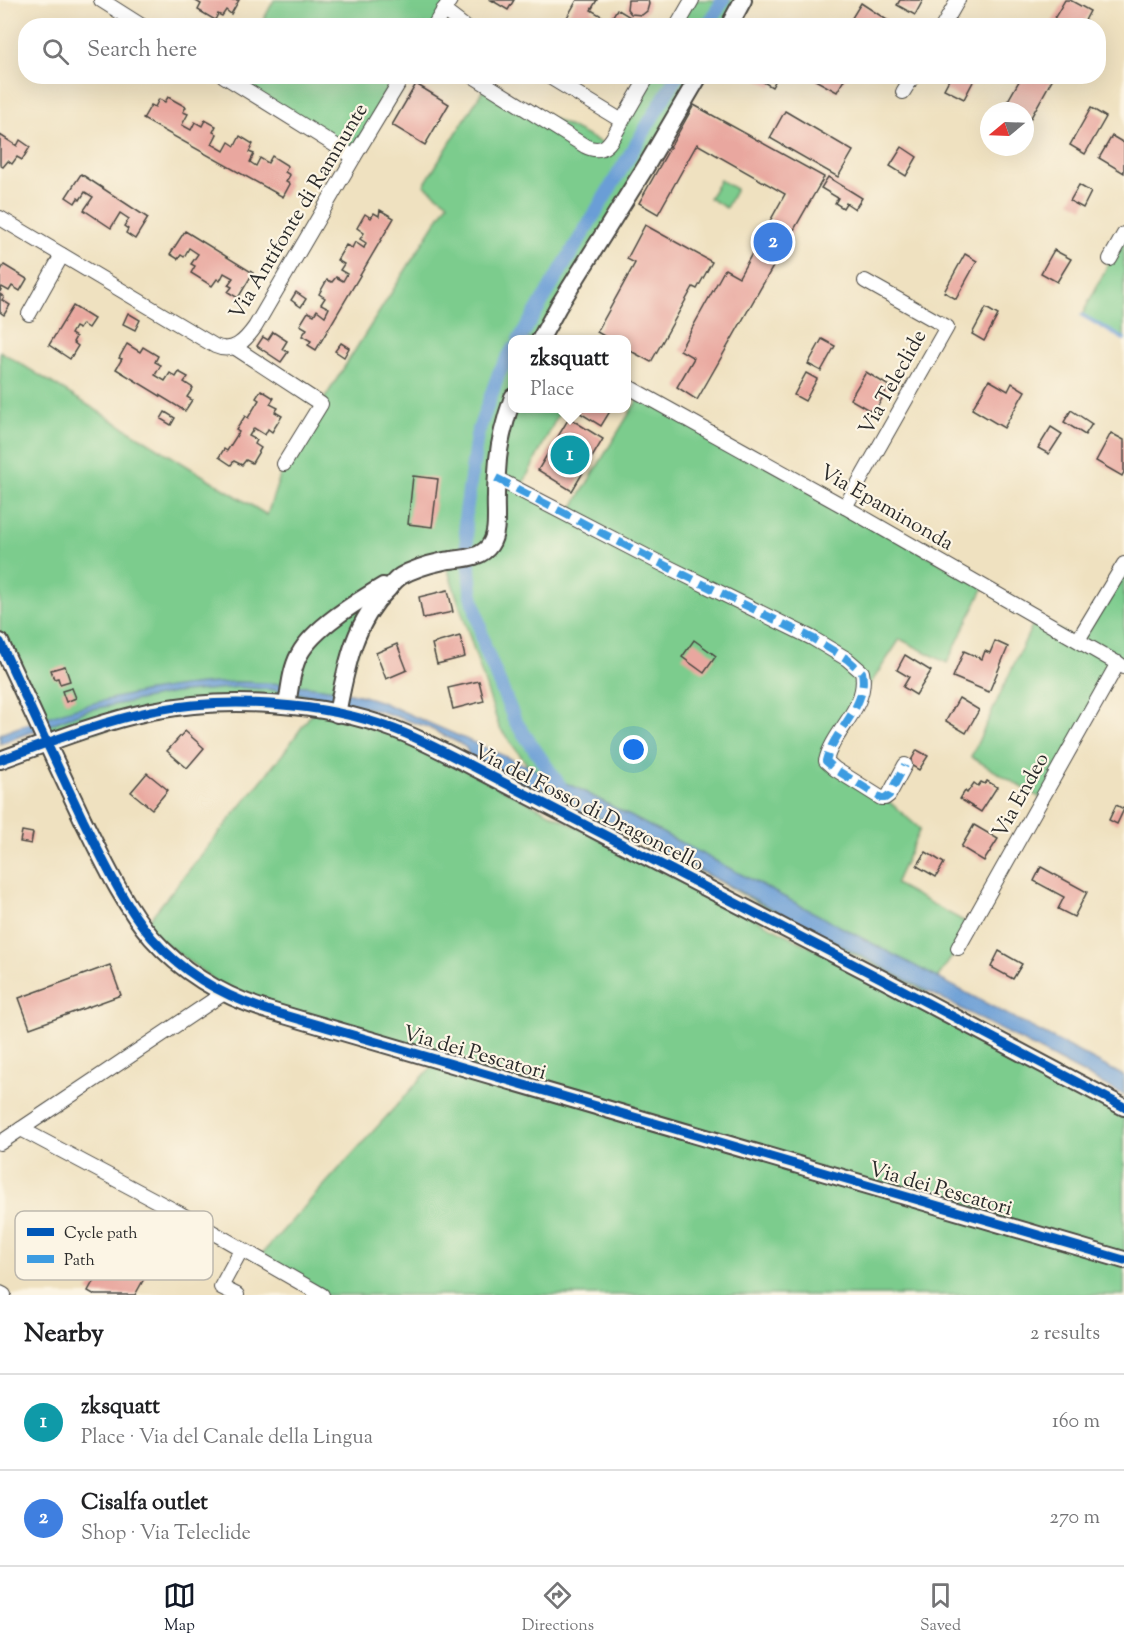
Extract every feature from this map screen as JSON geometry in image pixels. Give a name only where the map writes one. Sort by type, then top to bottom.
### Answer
[{"type":"street","points":[[101,0],[129,18]]},
{"type":"street","points":[[682,18],[692,0]]},
{"type":"street","points":[[733,18],[743,0]]},
{"type":"street","points":[[946,18],[952,2]]},
{"type":"street","points":[[446,5],[457,18]]},
{"type":"street","points":[[237,84],[354,157]]},
{"type":"street","name":"Via Antifonte di Ramnunte","points":[[0,218],[215,346],[225,349],[234,347],[255,327],[398,84]]},
{"type":"street","points":[[486,84],[596,150],[604,147],[612,138],[643,84]]},
{"type":"street","points":[[561,84],[622,121]]},
{"type":"street","points":[[543,335],[558,306],[651,159],[694,84]]},
{"type":"street","points":[[903,92],[908,84]]},
{"type":"street","points":[[1110,258],[1124,234]]},
{"type":"street","points":[[29,314],[62,255]]},
{"type":"street","name":"Via Teleclide","points":[[845,507],[947,327],[866,281]]},
{"type":"street","points":[[234,347],[321,404],[284,464]]},
{"type":"street","name":"Via Epaminonda","points":[[631,388],[845,507],[1121,665]]},
{"type":"street","points":[[288,703],[292,675],[303,647],[335,618],[399,576],[445,561],[475,556],[492,543],[495,534],[496,478],[508,411]]},
{"type":"street","points":[[496,478],[654,561],[812,638],[847,659],[862,672],[861,698],[835,741],[826,761],[881,798],[889,795],[905,765]]},
{"type":"street","points":[[1078,640],[1124,564]]},
{"type":"street","points":[[337,711],[342,682],[356,636],[374,604],[399,576]]},
{"type":"street","points":[[335,618],[350,628],[356,636]]},
{"type":"street","name":"Via dei Pescatori","points":[[0,642],[110,872],[143,927],[182,966],[224,993],[267,1010],[1124,1260]]},
{"type":"street","name":"Via Endeo","points":[[958,948],[1121,665]]},
{"type":"street","name":"Via del Fosso di Dragoncello","points":[[0,760],[44,738],[171,708],[217,704],[288,703],[337,711],[370,721],[415,737],[1124,1107]]},
{"type":"street","points":[[0,1143],[224,993]]},
{"type":"street","points":[[21,1129],[173,1211]]},
{"type":"street","points":[[213,1234],[322,1295]]},
{"type":"street","points":[[237,1295],[218,1291],[240,1250]]},
{"type":"street","points":[[0,1293],[4,1295]]},
{"type":"green space","points":[[274,0],[450,0],[438,18],[264,18]]},
{"type":"green space","points":[[691,0],[743,0],[732,18],[681,18]]},
{"type":"green space","points":[[242,84],[399,84],[354,157]]},
{"type":"green space","points":[[642,84],[693,84],[544,335],[508,335],[508,413],[559,413],[520,490],[568,515],[641,394],[984,587],[947,663],[900,639],[861,698],[829,764],[885,798],[920,829],[895,884],[971,925],[927,993],[547,791],[499,727],[445,561],[432,564],[374,604],[338,708],[217,704],[46,743],[0,642],[0,351],[267,515],[284,464],[448,203],[424,185],[486,85],[606,145]]},
{"type":"green space","points":[[720,180],[736,189],[726,208],[709,198]]},
{"type":"green space","points":[[1124,234],[1124,339],[1082,315]]},
{"type":"green space","points":[[1124,564],[1124,667],[1118,664],[1042,799],[971,757],[1036,617],[1078,640]]},
{"type":"green space","points":[[314,710],[370,721],[1124,1108],[1124,1295],[322,1295],[257,1259],[438,1060],[242,1001],[143,927],[282,755]]},
{"type":"water","points":[[235,682],[289,684],[345,692],[379,701],[577,788],[1124,1076],[1124,1095],[601,818],[570,809],[472,758],[466,748],[459,743],[427,727],[386,713],[342,701],[277,690],[239,687],[174,693],[88,710],[0,744],[0,734],[86,705],[174,687]]},
{"type":"building","points":[[194,0],[239,0],[231,14],[226,10],[222,16],[218,14],[216,18],[198,10],[201,4]]},
{"type":"building","points":[[491,0],[514,0],[508,10]]},
{"type":"building","points":[[577,0],[597,0],[591,10],[605,18],[567,18]]},
{"type":"building","points":[[628,0],[648,0],[647,11],[642,15],[631,14],[627,9]]},
{"type":"building","points":[[900,0],[923,0],[915,15],[897,5]]},
{"type":"building","points":[[1065,0],[1070,0],[1090,11],[1086,18],[1055,18]]},
{"type":"building","points":[[861,3],[884,18],[852,18]]},
{"type":"building","points":[[617,9],[632,18],[612,18]]},
{"type":"building","points":[[416,84],[449,104],[425,145],[392,125]]},
{"type":"building","points":[[822,84],[842,84],[837,92]]},
{"type":"building","points":[[947,84],[972,84],[964,99],[944,89]]},
{"type":"building","points":[[1017,84],[1050,84],[1034,112],[1034,102],[1007,102]]},
{"type":"building","points":[[168,97],[186,107],[183,112],[188,114],[182,125],[191,130],[195,122],[202,126],[205,120],[216,126],[213,132],[217,134],[212,144],[224,151],[229,142],[235,146],[240,136],[253,144],[249,152],[254,154],[250,162],[256,166],[260,158],[268,163],[272,156],[288,166],[285,172],[290,175],[286,182],[290,184],[283,197],[143,119],[151,105],[155,107],[159,99],[165,102]]},
{"type":"building","points":[[694,105],[824,177],[697,400],[677,387],[694,358],[680,350],[725,269],[739,277],[785,194],[697,144],[658,214],[639,203]]},
{"type":"building","points":[[1091,108],[1106,117],[1085,154],[1070,145]]},
{"type":"building","points":[[785,111],[853,151],[838,177],[770,138]]},
{"type":"building","points":[[0,135],[17,146],[20,140],[30,147],[22,160],[17,157],[12,164],[8,161],[3,167],[0,165]]},
{"type":"building","points":[[1112,136],[1124,143],[1124,173],[1099,158]]},
{"type":"building","points":[[902,147],[917,157],[906,176],[890,166]]},
{"type":"building","points":[[81,174],[148,218],[135,239],[126,233],[128,229],[124,226],[129,219],[120,213],[111,228],[84,210],[93,197],[85,192],[75,203],[66,197]]},
{"type":"building","points":[[828,177],[862,198],[855,209],[846,203],[843,208],[835,203],[838,198],[821,188]]},
{"type":"building","points":[[1079,185],[1091,192],[1083,208],[1070,201]]},
{"type":"building","points":[[380,210],[394,218],[316,350],[308,345],[311,341],[302,336],[307,329],[300,325],[308,312],[314,315],[317,310],[325,316],[329,308],[321,304],[325,298],[319,294],[327,280],[332,282],[336,277],[343,281],[347,274],[340,270],[344,264],[337,260],[346,245],[352,248],[355,242],[364,248],[366,243],[360,239],[364,233],[357,228],[365,214],[371,218],[374,213],[379,216]]},
{"type":"building","points":[[645,225],[712,262],[697,289],[693,287],[651,362],[631,351],[631,335],[602,335],[597,332],[635,263],[627,259]]},
{"type":"building","points":[[185,231],[253,273],[238,298],[228,292],[232,287],[228,285],[233,278],[224,273],[220,281],[217,279],[212,286],[191,273],[195,266],[191,264],[198,254],[189,248],[184,257],[181,255],[178,259],[170,254]]},
{"type":"building","points":[[1054,250],[1071,259],[1057,282],[1041,273]]},
{"type":"building","points":[[965,254],[977,261],[956,299],[944,292]]},
{"type":"building","points":[[4,265],[27,279],[20,291],[12,286],[9,291],[2,287],[0,292],[0,272]]},
{"type":"building","points":[[296,292],[306,299],[301,307],[291,300]]},
{"type":"building","points":[[0,294],[4,297],[2,300],[10,305],[4,315],[0,312]]},
{"type":"building","points":[[73,306],[94,319],[88,328],[82,324],[79,329],[75,327],[71,334],[76,337],[73,342],[78,346],[70,359],[49,345]]},
{"type":"building","points":[[986,308],[998,315],[984,341],[972,334]]},
{"type":"building","points":[[128,313],[140,320],[135,330],[123,324]]},
{"type":"building","points":[[273,332],[287,341],[282,349],[288,352],[281,362],[257,346],[263,337],[268,340]]},
{"type":"building","points":[[822,339],[835,346],[821,371],[808,364]]},
{"type":"building","points":[[341,343],[349,348],[344,357],[335,351]]},
{"type":"building","points":[[127,344],[140,352],[143,347],[158,356],[155,362],[161,365],[155,375],[165,381],[170,373],[176,377],[179,372],[188,377],[184,382],[193,388],[187,397],[192,400],[185,411],[116,369]]},
{"type":"building","points":[[866,372],[889,386],[874,413],[850,399]]},
{"type":"building","points":[[806,373],[817,379],[805,401],[794,395]]},
{"type":"building","points":[[989,380],[1008,391],[1012,383],[1025,391],[1004,428],[972,409]]},
{"type":"building","points":[[261,390],[274,398],[270,404],[278,408],[275,412],[282,416],[272,432],[268,429],[265,435],[254,428],[249,436],[257,440],[255,444],[261,448],[252,463],[246,460],[242,465],[234,461],[231,465],[219,457],[224,449],[227,451],[239,432],[236,430],[245,416],[248,418],[259,400],[256,398]]},
{"type":"building","points":[[1071,410],[1092,424],[1085,435],[1064,422]]},
{"type":"building","points":[[165,412],[175,418],[171,425],[161,419]]},
{"type":"building","points":[[580,413],[609,413],[601,426]]},
{"type":"building","points":[[569,418],[603,439],[572,491],[538,470]]},
{"type":"building","points":[[1051,427],[1062,434],[1049,454],[1038,448]]},
{"type":"building","points":[[1111,433],[1124,440],[1122,476],[1096,461]]},
{"type":"building","points":[[413,476],[438,479],[432,527],[408,524]]},
{"type":"building","points":[[448,590],[453,612],[423,618],[419,597]]},
{"type":"building","points":[[460,636],[465,657],[437,664],[432,644]]},
{"type":"building","points":[[694,640],[716,656],[704,673],[682,657]]},
{"type":"building","points":[[995,641],[1008,647],[989,692],[953,677],[964,651],[982,659],[985,651],[990,653]]},
{"type":"building","points":[[397,644],[407,670],[386,679],[376,653]]},
{"type":"building","points":[[905,655],[931,671],[916,695],[903,687],[909,677],[897,670]]},
{"type":"building","points":[[65,666],[70,681],[60,684],[58,678],[54,679],[51,670]]},
{"type":"building","points":[[479,681],[484,701],[453,709],[448,688]]},
{"type":"building","points":[[72,688],[76,698],[66,702],[62,691]]},
{"type":"building","points":[[959,698],[979,710],[966,733],[946,721]]},
{"type":"building","points":[[185,731],[204,748],[187,768],[167,751]]},
{"type":"building","points":[[917,750],[928,756],[919,770],[909,764]]},
{"type":"building","points":[[147,773],[168,790],[152,809],[131,792]]},
{"type":"building","points":[[987,781],[997,787],[981,812],[960,799],[974,783],[978,786],[981,782],[985,784]]},
{"type":"building","points":[[1116,805],[1124,809],[1117,824],[1109,820]]},
{"type":"building","points":[[974,825],[998,839],[984,861],[961,847]]},
{"type":"building","points":[[22,831],[33,833],[31,844],[20,842]]},
{"type":"building","points":[[926,852],[944,863],[936,877],[917,866]]},
{"type":"building","points":[[1041,867],[1087,892],[1074,917],[1058,909],[1064,897],[1034,881]]},
{"type":"building","points":[[999,951],[1022,964],[1013,979],[991,967]]},
{"type":"building","points":[[110,965],[121,995],[30,1028],[19,998]]},
{"type":"building","points":[[94,1280],[143,1280],[135,1295],[95,1295],[88,1291]]},
{"type":"waterway","points":[[713,18],[723,0]]},
{"type":"waterway","points":[[522,335],[672,84]]},
{"type":"waterway","points":[[1082,315],[1124,339]]},
{"type":"waterway","points":[[508,358],[499,373],[477,435],[465,519],[471,591],[485,648],[515,721],[564,792]]},
{"type":"marked path","points":[[496,478],[812,638],[847,659],[862,672],[863,685],[856,707],[836,739],[826,761],[881,798],[889,795],[905,765]]},
{"type":"cycle path","points":[[0,642],[114,881],[152,938],[176,962],[204,982],[235,998],[267,1010],[1124,1260]]},
{"type":"cycle path","points":[[0,760],[113,721],[181,706],[274,704],[306,707],[366,720],[414,737],[472,766],[1124,1107]]},
{"type":"place","name":"Cisalfa outlet","points":[[773,242]]},
{"type":"place","name":"zksquatt","points":[[570,455]]}]
